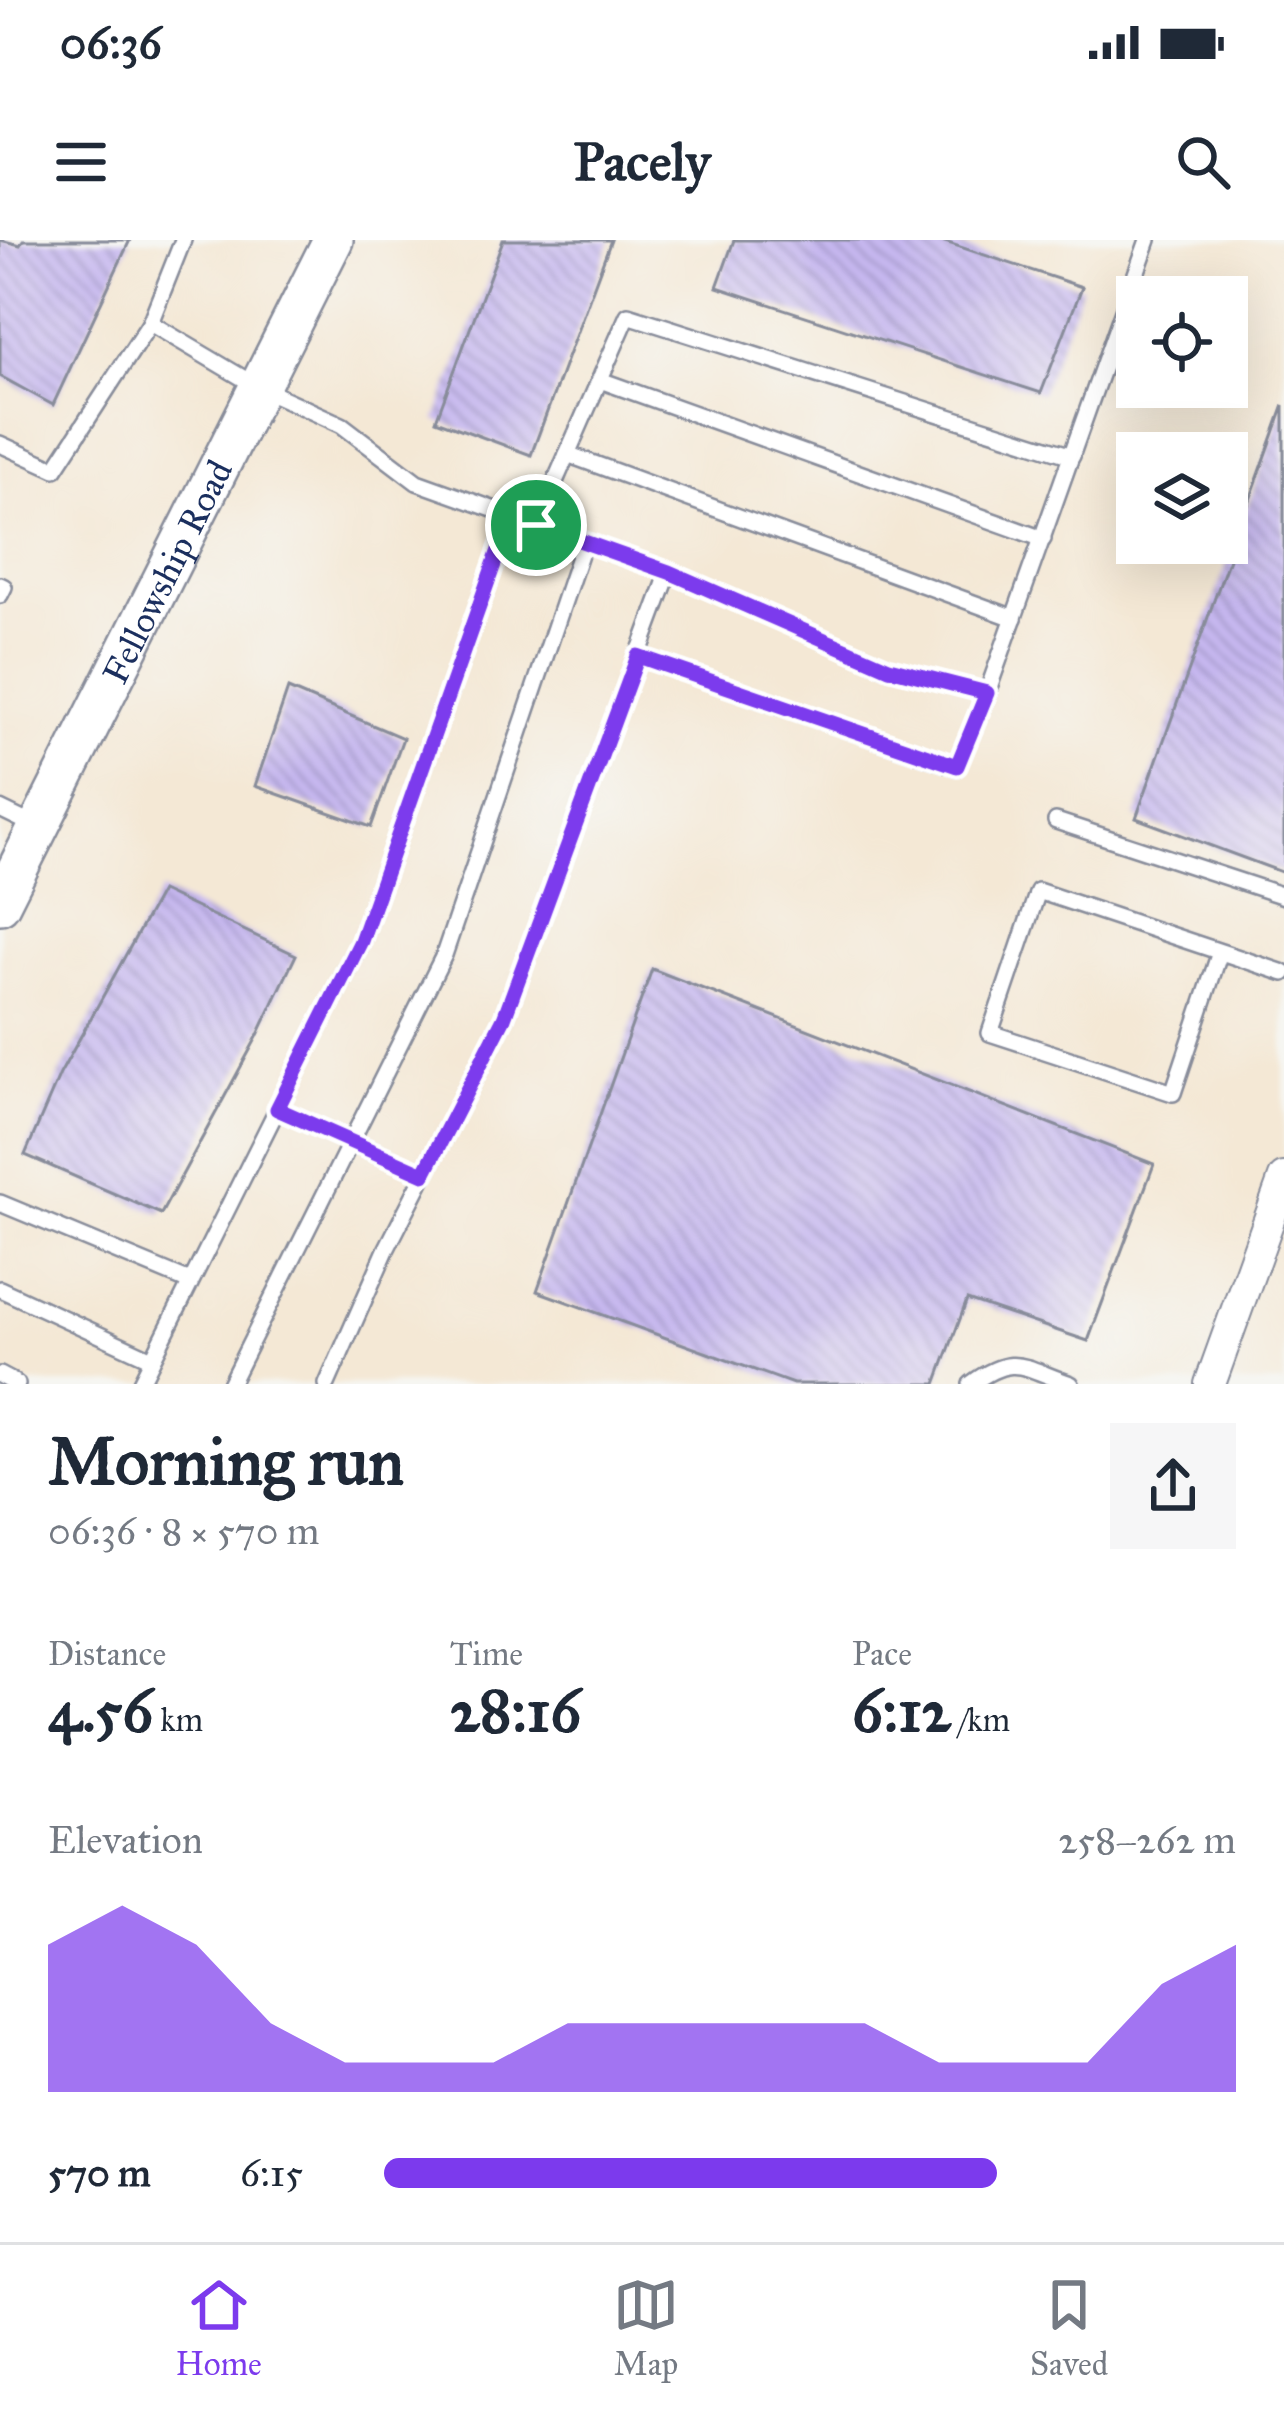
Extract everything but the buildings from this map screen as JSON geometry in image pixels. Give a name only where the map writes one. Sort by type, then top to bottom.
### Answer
[{"type":"street","name":"Fellowship Road","points":[[0,904],[333,240]]},
{"type":"street","points":[[1210,1384],[1282,1192]]},
{"type":"lane","points":[[0,444],[55,470],[150,323],[183,240]]},
{"type":"lane","points":[[638,656],[957,766],[1148,240]]},
{"type":"lane","points":[[536,525],[628,315],[1072,456]]},
{"type":"lane","points":[[150,323],[258,387],[342,425],[417,482],[669,572],[889,668],[987,693]]},
{"type":"lane","points":[[600,380],[1042,539]]},
{"type":"lane","points":[[567,454],[1014,618]]},
{"type":"lane","points":[[140,1384],[361,941],[511,516]]},
{"type":"lane","points":[[230,1384],[444,955],[584,542]]},
{"type":"lane","points":[[327,1384],[386,1250],[504,1018],[669,572]]},
{"type":"lane","points":[[0,585],[4,587],[0,595]]},
{"type":"lane","points":[[0,809],[38,827]]},
{"type":"lane","points":[[1056,821],[1284,896]]},
{"type":"lane","points":[[1220,952],[1173,1094],[991,1033],[1039,891],[1284,973]]},
{"type":"lane","points":[[277,1109],[424,1174]]},
{"type":"lane","points":[[0,1203],[190,1282]]},
{"type":"lane","points":[[0,1289],[152,1359]]},
{"type":"lane","points":[[971,1384],[995,1366],[1011,1363],[1035,1378],[1071,1384]]},
{"type":"lane","points":[[0,1375],[17,1384]]},
{"type":"route","points":[[511,516],[536,525],[669,572],[889,668],[987,693],[957,766],[638,656],[504,1018],[424,1174],[277,1109],[361,941],[511,516]]}]
